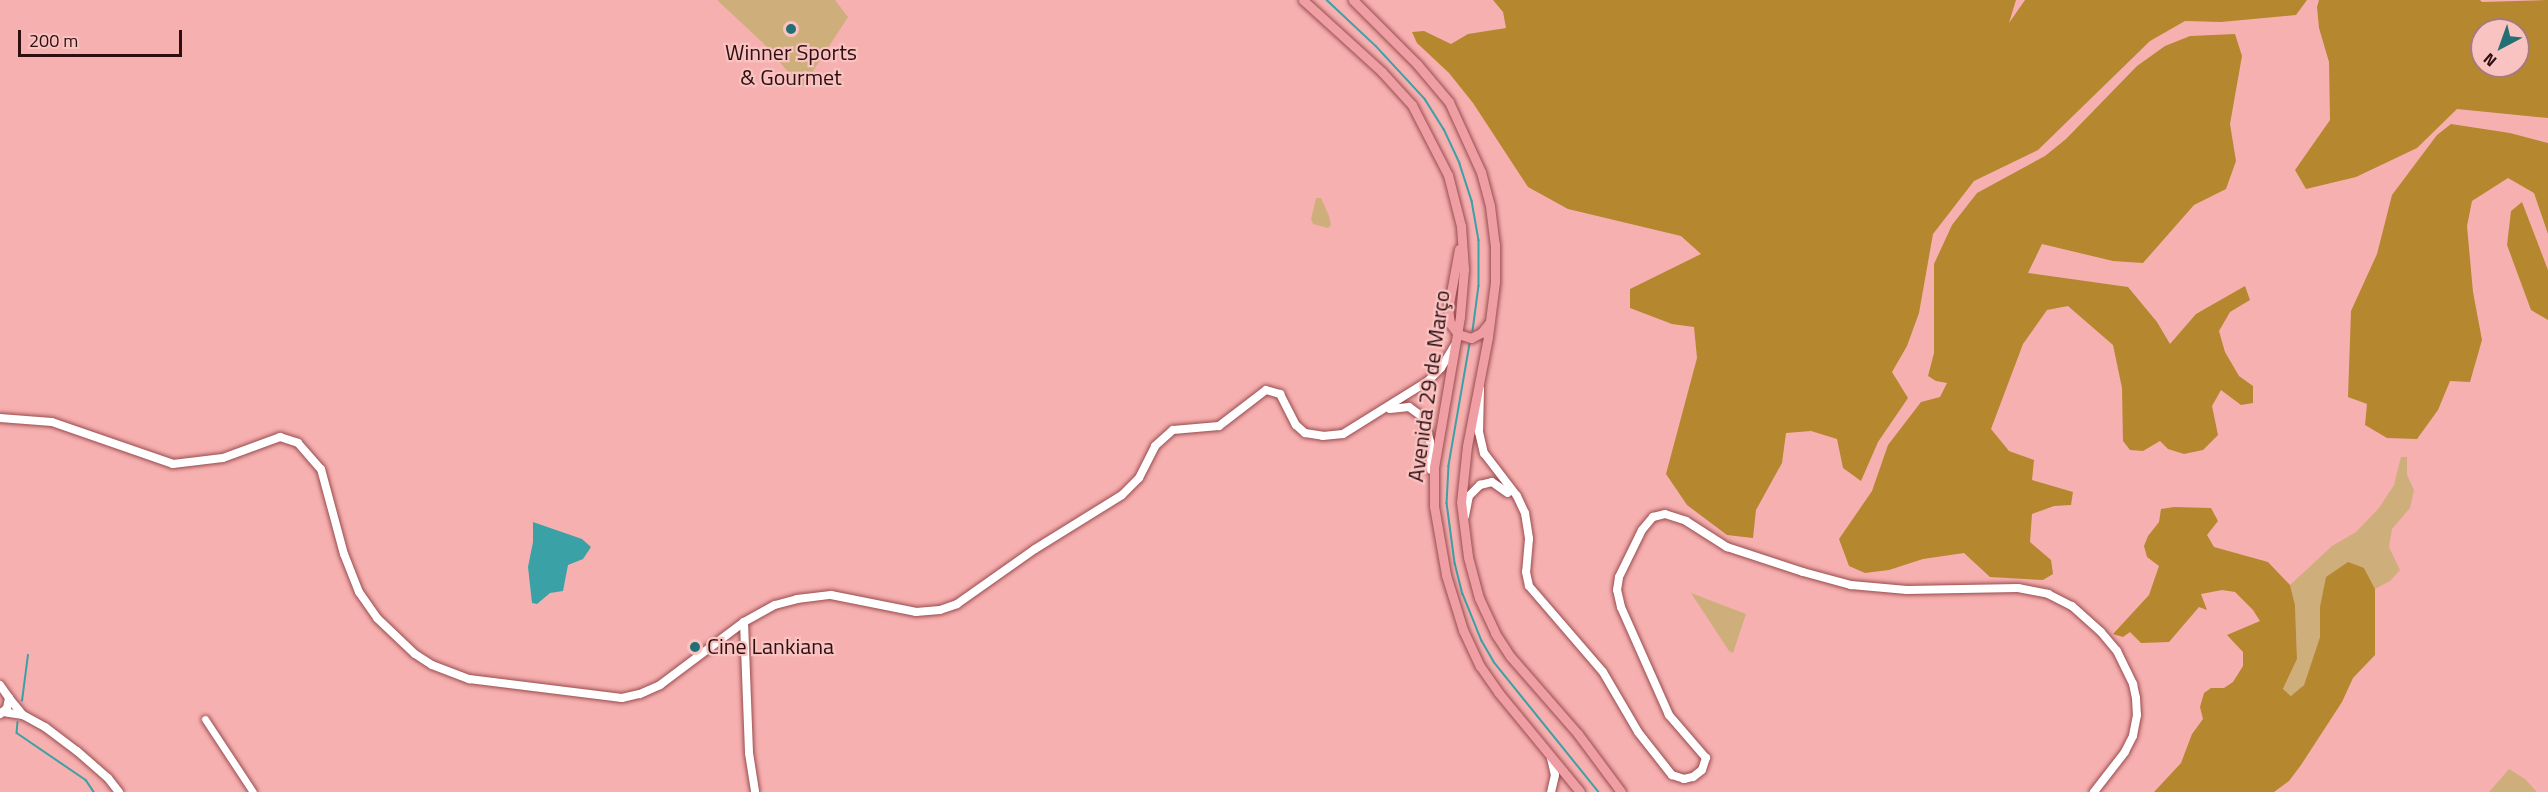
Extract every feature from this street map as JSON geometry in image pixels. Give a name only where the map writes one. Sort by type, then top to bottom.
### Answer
[{"type":"main road","points":[[1298,0],[1336,31]]},
{"type":"main road","points":[[1303,0],[1382,72],[1412,105],[1448,175],[1461,226],[1456,274],[1448,309],[1450,322],[1457,338]]},
{"type":"main road","name":"Avenida 29 de Março","points":[[1353,0],[1435,84],[1449,102],[1481,172],[1493,225],[1496,262],[1491,320],[1462,486],[1463,525],[1474,584],[1495,633],[1517,664],[1584,742],[1621,792]]},
{"type":"main road","points":[[1457,338],[1476,336],[1491,320]]},
{"type":"main road","points":[[1360,426],[1428,381],[1441,368],[1457,338]]},
{"type":"main road","name":"Avenida 29 de Março","points":[[1457,338],[1437,452],[1433,491],[1446,575],[1469,644],[1488,679],[1580,792]]},
{"type":"main road","points":[[1480,382],[1479,432],[1482,447],[1487,460],[1521,504],[1528,525],[1526,572],[1529,586],[1603,672],[1646,744],[1666,770],[1678,777],[1693,777],[1702,770],[1706,758],[1703,752],[1679,730],[1669,715],[1621,607],[1617,590],[1619,577],[1642,530],[1653,517],[1660,514],[1678,517],[1733,549],[1803,573],[1851,585],[1907,590],[2018,588],[2048,594],[2072,606],[2101,632],[2117,651],[2133,684],[2136,698],[2137,715],[2133,736],[2126,752],[2094,792]]},
{"type":"main road","points":[[0,418],[52,422],[172,464],[223,458],[280,437],[298,443],[321,469],[344,554],[364,601],[377,618],[415,654],[432,665],[465,678],[562,692],[630,698],[672,677],[744,622],[775,605],[815,596],[839,597],[916,612],[940,610],[957,604],[1035,549],[1122,495],[1139,478],[1155,446],[1168,433],[1182,428],[1219,426],[1266,390],[1280,394],[1296,425],[1305,433],[1323,436],[1343,434],[1399,406],[1409,407],[1421,413],[1429,433],[1433,491]]},
{"type":"main road","points":[[1463,525],[1473,490],[1485,482],[1492,482],[1510,495],[1528,525]]},
{"type":"main road","points":[[744,622],[749,753],[755,792]]},
{"type":"main road","points":[[0,685],[23,715],[45,727],[77,751],[108,778],[119,792]]},
{"type":"main road","points":[[9,698],[1,713],[23,715]]},
{"type":"main road","points":[[1548,752],[1554,769],[1551,792]]},
{"type":"street","points":[[205,718],[253,792]]},
{"type":"shaded area","points":[[717,0],[835,0],[848,17],[802,88],[765,45]]},
{"type":"shaded area","points":[[1493,0],[2016,0],[2009,23],[2025,0],[2307,0],[2296,15],[2221,22],[2185,21],[2150,41],[2038,150],[1974,181],[1933,234],[1919,313],[1907,346],[1892,372],[1908,398],[1878,442],[1861,481],[1843,468],[1837,439],[1811,431],[1786,433],[1782,463],[1756,510],[1753,538],[1727,535],[1687,505],[1666,474],[1697,358],[1694,327],[1672,324],[1630,308],[1630,289],[1701,254],[1681,236],[1568,209],[1528,187],[1473,103],[1449,73],[1417,43],[1412,32],[1424,31],[1451,44],[1468,34],[1506,28],[1503,12]]},
{"type":"shaded area","points":[[2319,0],[2480,0],[2482,2],[2548,0],[2548,118],[2457,109],[2417,148],[2356,177],[2306,189],[2295,170],[2330,120],[2329,62],[2319,28],[2317,7]]},
{"type":"shaded area","points":[[2235,34],[2242,56],[2230,124],[2236,161],[2226,189],[2194,205],[2143,263],[2113,261],[2042,244],[2028,273],[2128,287],[2157,322],[2170,344],[2196,314],[2245,286],[2250,300],[2230,312],[2219,331],[2225,352],[2239,376],[2253,386],[2253,403],[2241,405],[2221,390],[2212,406],[2218,435],[2203,450],[2184,454],[2168,449],[2160,441],[2143,451],[2130,450],[2123,441],[2122,388],[2113,345],[2068,306],[2047,310],[2023,344],[1991,429],[2009,451],[2034,460],[2032,480],[2073,492],[2071,505],[2054,506],[2032,514],[2030,542],[2051,560],[2053,574],[2043,580],[1990,577],[1964,553],[1923,559],[1889,570],[1865,573],[1849,566],[1839,539],[1872,491],[1888,445],[1921,402],[1940,397],[1947,383],[1936,381],[1928,376],[1934,353],[1934,264],[1952,225],[1977,193],[2045,156],[2066,139],[2137,66],[2165,46],[2190,36]]},
{"type":"shaded area","points":[[2451,124],[2510,133],[2548,143],[2548,234],[2534,193],[2508,178],[2472,201],[2467,226],[2473,292],[2482,340],[2470,382],[2450,381],[2438,410],[2417,439],[2387,438],[2365,425],[2367,404],[2348,397],[2351,311],[2377,254],[2392,195],[2437,135]]},
{"type":"shaded area","points":[[1316,198],[1321,198],[1329,216],[1331,225],[1328,228],[1313,224],[1311,219]]},
{"type":"shaded area","points":[[2522,202],[2548,270],[2548,320],[2531,310],[2507,245],[2511,211]]},
{"type":"shaded area","points":[[2401,457],[2407,457],[2407,475],[2414,490],[2410,508],[2392,529],[2389,547],[2400,570],[2390,581],[2375,589],[2364,568],[2320,607],[2320,637],[2304,685],[2292,696],[2283,690],[2297,659],[2295,605],[2290,585],[2332,546],[2356,532],[2379,508],[2394,485]]},
{"type":"shaded area","points":[[2211,508],[2218,521],[2207,535],[2214,547],[2268,562],[2290,585],[2295,605],[2297,659],[2283,689],[2291,696],[2304,685],[2320,637],[2320,607],[2326,577],[2348,562],[2364,568],[2375,589],[2375,655],[2353,678],[2342,702],[2301,765],[2289,781],[2274,792],[2154,792],[2181,763],[2192,734],[2203,719],[2200,707],[2204,693],[2211,688],[2224,688],[2233,682],[2243,666],[2243,652],[2227,635],[2260,621],[2253,610],[2235,592],[2222,590],[2201,594],[2207,610],[2199,607],[2169,642],[2141,643],[2130,632],[2123,637],[2113,634],[2149,595],[2159,566],[2147,557],[2144,546],[2148,536],[2159,522],[2161,509]]},
{"type":"shaded area","points":[[1691,593],[1746,614],[1733,653],[1729,651]]},
{"type":"shaded area","points":[[2509,769],[2525,779],[2537,792],[2489,792]]},
{"type":"water","points":[[533,522],[582,539],[591,547],[583,559],[568,565],[563,591],[550,593],[537,604],[532,603],[528,567],[533,542]]},
{"type":"waterway","points":[[1327,0],[1376,46],[1425,99],[1444,129],[1460,164],[1472,201],[1479,240],[1479,286],[1473,331]]},
{"type":"waterway","points":[[1470,344],[1449,466],[1447,503],[1455,563],[1463,594],[1482,641],[1494,662],[1599,792]]},
{"type":"waterway","points":[[22,701],[28,655]]},
{"type":"waterway","points":[[18,722],[17,733],[86,780],[94,792]]},
{"type":"place","name":"Winner Sports & Gourmet","points":[[791,29]]},
{"type":"place","name":"Cine Lankiana","points":[[695,647]]}]
